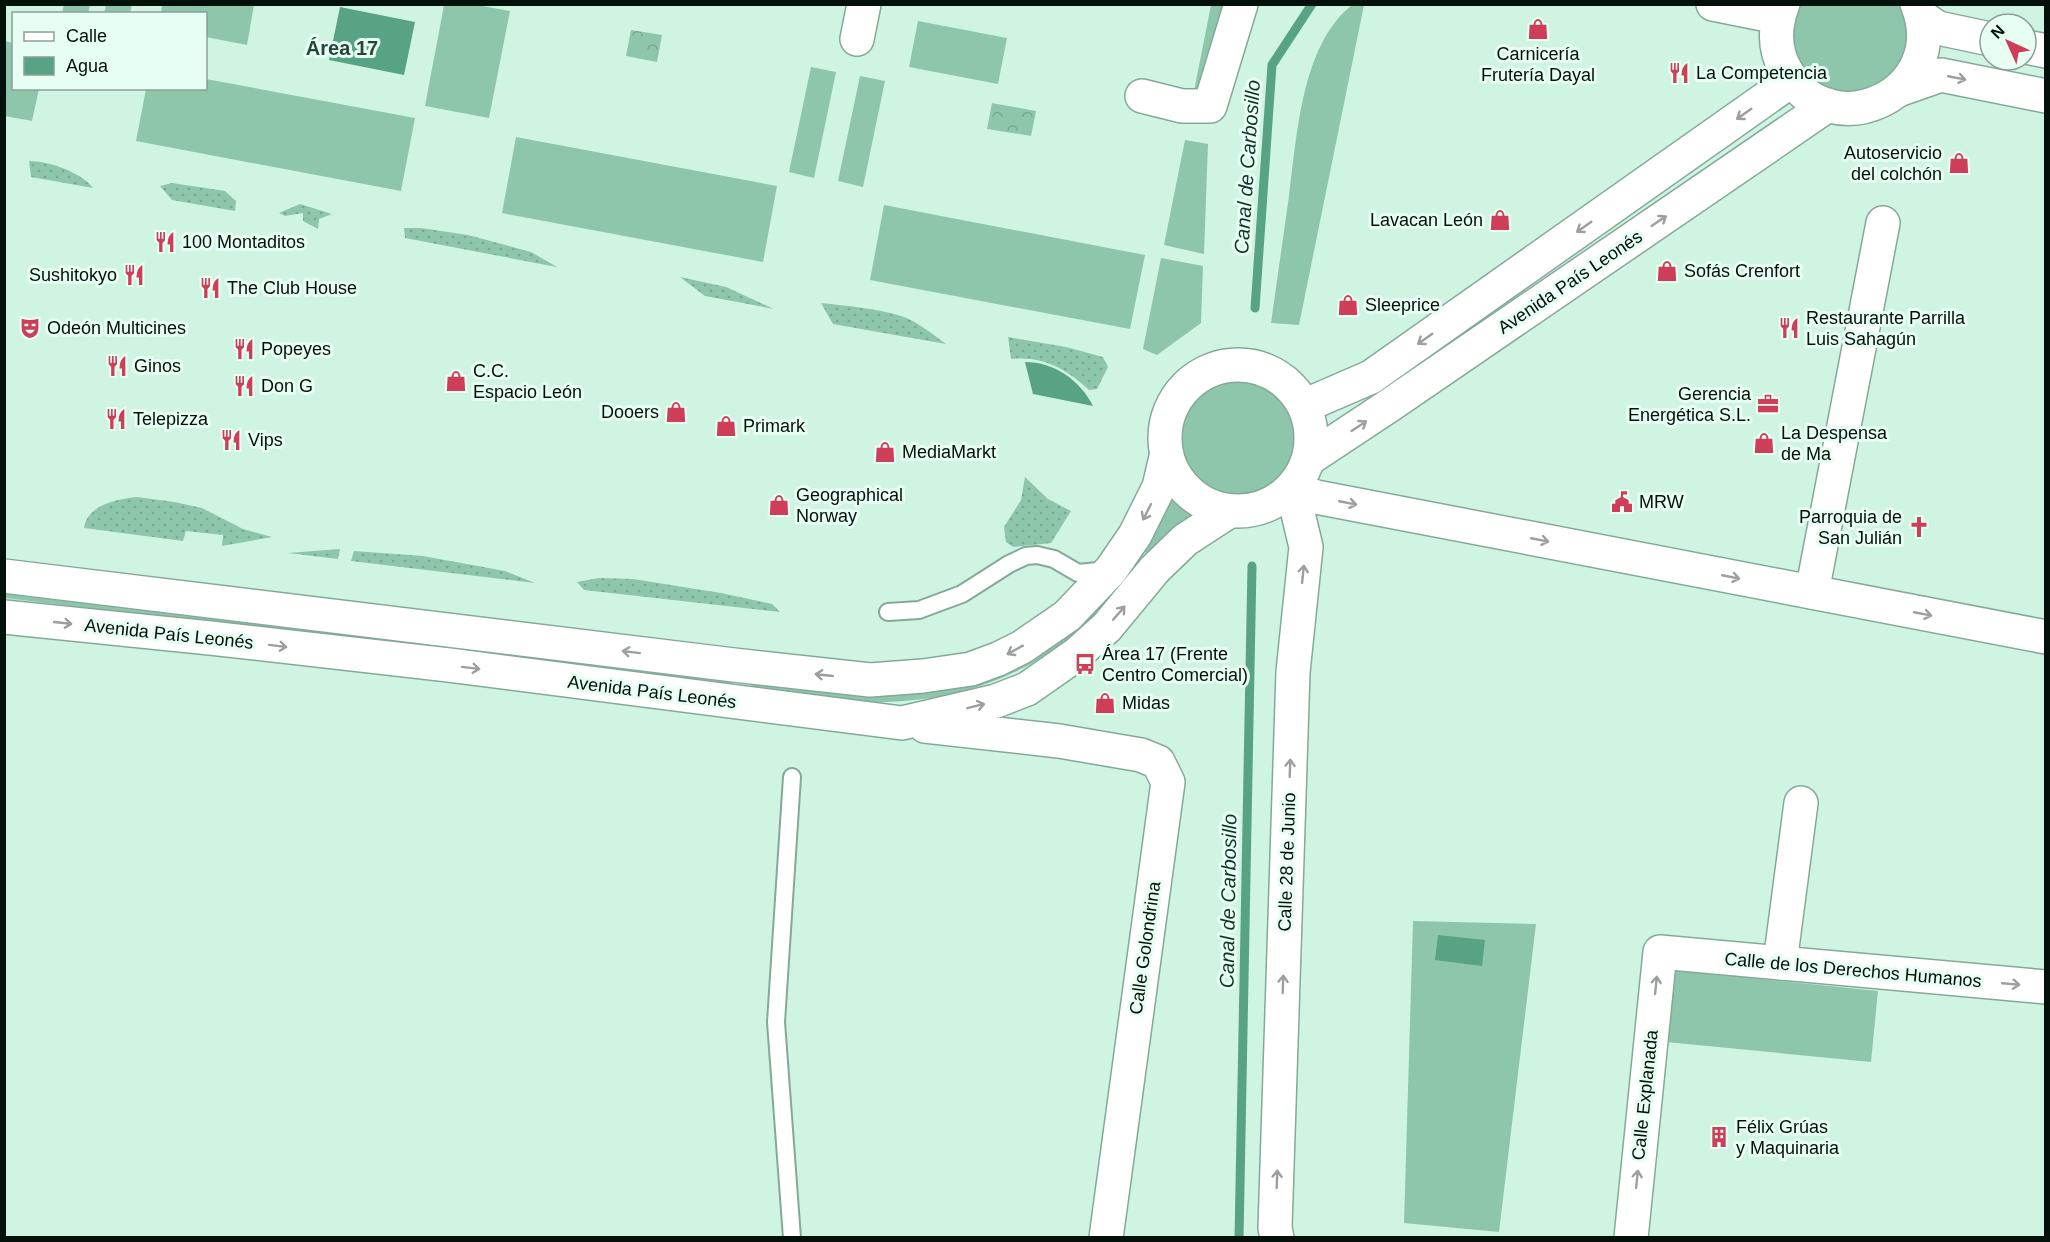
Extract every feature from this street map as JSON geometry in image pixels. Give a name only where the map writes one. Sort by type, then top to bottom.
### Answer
[{"type":"street","points":[[857,39],[864,4]]},
{"type":"street","points":[[1142,96],[1182,106],[1209,106],[1241,4]]},
{"type":"street","points":[[1713,4],[1780,11],[1776,39],[1781,61],[1791,80],[1808,96],[1828,105],[1854,108],[1879,103],[1901,89],[1941,75],[2046,96]]},
{"type":"street","points":[[1920,11],[1938,28],[1978,36]]},
{"type":"street","points":[[1901,89],[1916,68],[1924,44],[1920,11]]},
{"type":"street","name":"Avenida País Leonés","points":[[1304,406],[1371,377],[1791,80]]},
{"type":"street","name":"Avenida País Leonés","points":[[1310,458],[1828,105]]},
{"type":"street","points":[[1812,592],[1883,223]]},
{"type":"street","points":[[1234,364],[1257,366],[1282,381],[1304,406],[1311,424],[1310,458],[1305,471],[1292,488],[1274,501],[1252,511],[1228,512],[1202,503],[1180,484],[1166,457],[1164,431],[1173,405],[1185,385],[1208,370],[1234,364]]},
{"type":"street","name":"Avenida País Leonés","points":[[4,576],[870,680],[942,674],[971,669],[998,659],[1067,616],[1111,570],[1135,535],[1159,487],[1166,457]]},
{"type":"street","points":[[1292,488],[1316,497],[2046,637]]},
{"type":"street","name":"Calle 28 de Junio","points":[[1277,1238],[1293,672],[1305,547],[1292,488]]},
{"type":"street","name":"Avenida País Leonés","points":[[4,617],[437,664],[903,723],[996,701],[1027,689],[1077,654],[1107,627],[1155,569],[1185,540],[1228,512]]},
{"type":"street","name":"Calle Golondrina","points":[[1027,689],[1024,703],[1035,723],[1059,741]]},
{"type":"street","name":"Calle Golondrina","points":[[903,723],[1059,741],[1141,755],[1158,762],[1168,782],[1106,1238]]},
{"type":"street","points":[[1780,963],[1801,803]]},
{"type":"street","name":"Calle de los Derechos Humanos","points":[[1660,951],[2046,987]]},
{"type":"street","name":"Calle Explanada","points":[[1631,1238],[1660,951]]},
{"type":"lane","points":[[888,612],[919,610],[962,594],[1009,564],[1026,556],[1037,555],[1054,559],[1078,573],[1111,570]]},
{"type":"lane","points":[[792,777],[776,1022],[792,1238]]},
{"type":"green space","points":[[64,4],[90,5],[88,12],[62,12]]},
{"type":"green space","points":[[106,4],[132,5],[130,12],[104,12]]},
{"type":"green space","points":[[162,5],[254,5],[247,45],[207,37],[207,12],[161,12]]},
{"type":"green space","points":[[444,5],[477,5],[510,11],[489,118],[425,106]]},
{"type":"green space","points":[[1211,5],[1228,5],[1200,90],[1194,91]]},
{"type":"green space","points":[[1352,5],[1364,5],[1299,325],[1271,323],[1304,93],[1322,43],[1335,22]]},
{"type":"green space","points":[[1798,5],[1903,5],[1910,42],[1891,79],[1853,95],[1832,92],[1816,84],[1794,56],[1791,20]]},
{"type":"green space","points":[[918,21],[1007,38],[998,84],[909,67]]},
{"type":"green space","points":[[631,30],[662,35],[657,62],[626,56]]},
{"type":"green space","points":[[5,41],[12,43],[12,90],[39,90],[32,121],[5,116]]},
{"type":"green space","points":[[811,67],[836,72],[814,178],[789,172]]},
{"type":"green space","points":[[860,76],[885,81],[863,187],[838,181]]},
{"type":"green space","points":[[207,79],[415,118],[401,191],[136,141],[146,90],[207,90]]},
{"type":"green space","points":[[992,103],[1036,111],[1031,136],[987,129]]},
{"type":"green space","points":[[516,137],[777,186],[763,262],[502,213]]},
{"type":"green space","points":[[1185,140],[1208,144],[1204,254],[1164,245]]},
{"type":"green space","points":[[29,161],[64,168],[81,177],[93,188],[31,177]]},
{"type":"green space","points":[[172,183],[225,191],[236,201],[235,211],[172,200],[160,186]]},
{"type":"green space","points":[[300,204],[332,214],[319,219],[318,229],[303,221],[303,213],[285,216],[279,213]]},
{"type":"green space","points":[[884,205],[1145,255],[1130,329],[870,280]]},
{"type":"green space","points":[[404,228],[421,228],[468,235],[531,252],[557,267],[405,238]]},
{"type":"green space","points":[[1161,258],[1203,266],[1201,323],[1157,355],[1143,349]]},
{"type":"green space","points":[[680,277],[726,287],[774,309],[705,296]]},
{"type":"green space","points":[[821,303],[871,309],[901,316],[919,324],[946,344],[833,324]]},
{"type":"green space","points":[[1008,337],[1066,347],[1103,357],[1108,367],[1097,389],[1089,390],[1063,370],[1044,362],[1011,359]]},
{"type":"green space","points":[[1239,378],[1262,383],[1281,396],[1294,415],[1299,438],[1294,461],[1281,480],[1262,493],[1239,498],[1216,493],[1197,480],[1184,461],[1179,438],[1184,415],[1197,396],[1216,383]]},
{"type":"green space","points":[[1025,477],[1048,499],[1071,511],[1051,543],[1013,547],[1006,542],[1004,527],[1021,500]]},
{"type":"green space","points":[[1167,495],[1195,516],[1148,554],[1141,549]]},
{"type":"green space","points":[[137,497],[202,508],[243,529],[272,537],[222,546],[223,535],[186,531],[183,541],[84,528],[86,520],[97,509],[121,499]]},
{"type":"green space","points":[[340,549],[338,559],[288,553]]},
{"type":"green space","points":[[354,551],[423,556],[505,571],[535,583],[351,561]]},
{"type":"green space","points":[[1130,567],[1134,571],[1117,592],[1099,613],[1076,633],[1028,666],[974,688],[917,700],[877,702],[751,687],[752,681],[860,695],[886,696],[928,692],[968,684]]},
{"type":"green space","points":[[599,578],[633,579],[721,593],[772,604],[780,612],[584,590],[577,582]]},
{"type":"green space","points":[[5,592],[444,644],[444,651],[5,598]]},
{"type":"green space","points":[[463,646],[732,679],[731,685],[462,652]]},
{"type":"green space","points":[[1413,921],[1536,924],[1499,1232],[1404,1223]]},
{"type":"green space","points":[[1673,970],[1878,991],[1871,1062],[1666,1042]]},
{"type":"water","points":[[340,7],[415,22],[404,75],[329,60]]},
{"type":"water","points":[[1025,362],[1046,365],[1065,374],[1081,388],[1093,406],[1033,394]]},
{"type":"water","points":[[1438,935],[1485,940],[1482,966],[1435,960]]},
{"type":"waterway","name":"Canal de Carbosillo","points":[[1255,308],[1272,65],[1312,4]]},
{"type":"waterway","name":"Canal de Carbosillo","points":[[1239,1238],[1252,566]]},
{"type":"place","name":"Carnicería Frutería Dayal","points":[[1538,29]]},
{"type":"place","name":"La Competencia","points":[[1679,73]]},
{"type":"place","name":"Autoservicio del colchón","points":[[1959,163]]},
{"type":"place","name":"Lavacan León","points":[[1500,220]]},
{"type":"place","name":"100 Montaditos","points":[[165,242]]},
{"type":"place","name":"Sofás Crenfort","points":[[1667,271]]},
{"type":"place","name":"Sushitokyo","points":[[134,275]]},
{"type":"place","name":"The Club House","points":[[210,288]]},
{"type":"place","name":"Sleeprice","points":[[1348,305]]},
{"type":"place","name":"Odeón Multicines","points":[[30,328]]},
{"type":"place","name":"Restaurante Parrilla Luis Sahagún","points":[[1789,328]]},
{"type":"place","name":"Popeyes","points":[[244,349]]},
{"type":"place","name":"Ginos","points":[[117,366]]},
{"type":"place","name":"C.C. Espacio León","points":[[456,381]]},
{"type":"place","name":"Don G","points":[[244,386]]},
{"type":"place","name":"Gerencia Energética S.L.","points":[[1768,404]]},
{"type":"place","name":"Dooers","points":[[676,412]]},
{"type":"place","name":"Telepizza","points":[[116,419]]},
{"type":"place","name":"Primark","points":[[726,426]]},
{"type":"place","name":"Vips","points":[[231,440]]},
{"type":"place","name":"La Despensa de Ma","points":[[1764,443]]},
{"type":"place","name":"MediaMarkt","points":[[885,452]]},
{"type":"place","name":"MRW","points":[[1622,502]]},
{"type":"place","name":"Geographical Norway","points":[[779,505]]},
{"type":"place","name":"Parroquia de San Julián","points":[[1919,527]]},
{"type":"place","name":"Área 17 (Frente Centro Comercial)","points":[[1085,664]]},
{"type":"place","name":"Midas","points":[[1105,703]]},
{"type":"place","name":"Félix Grúas y Maquinaria","points":[[1719,1137]]},
{"type":"district","name":"Área 17","points":[[342,48]]}]
